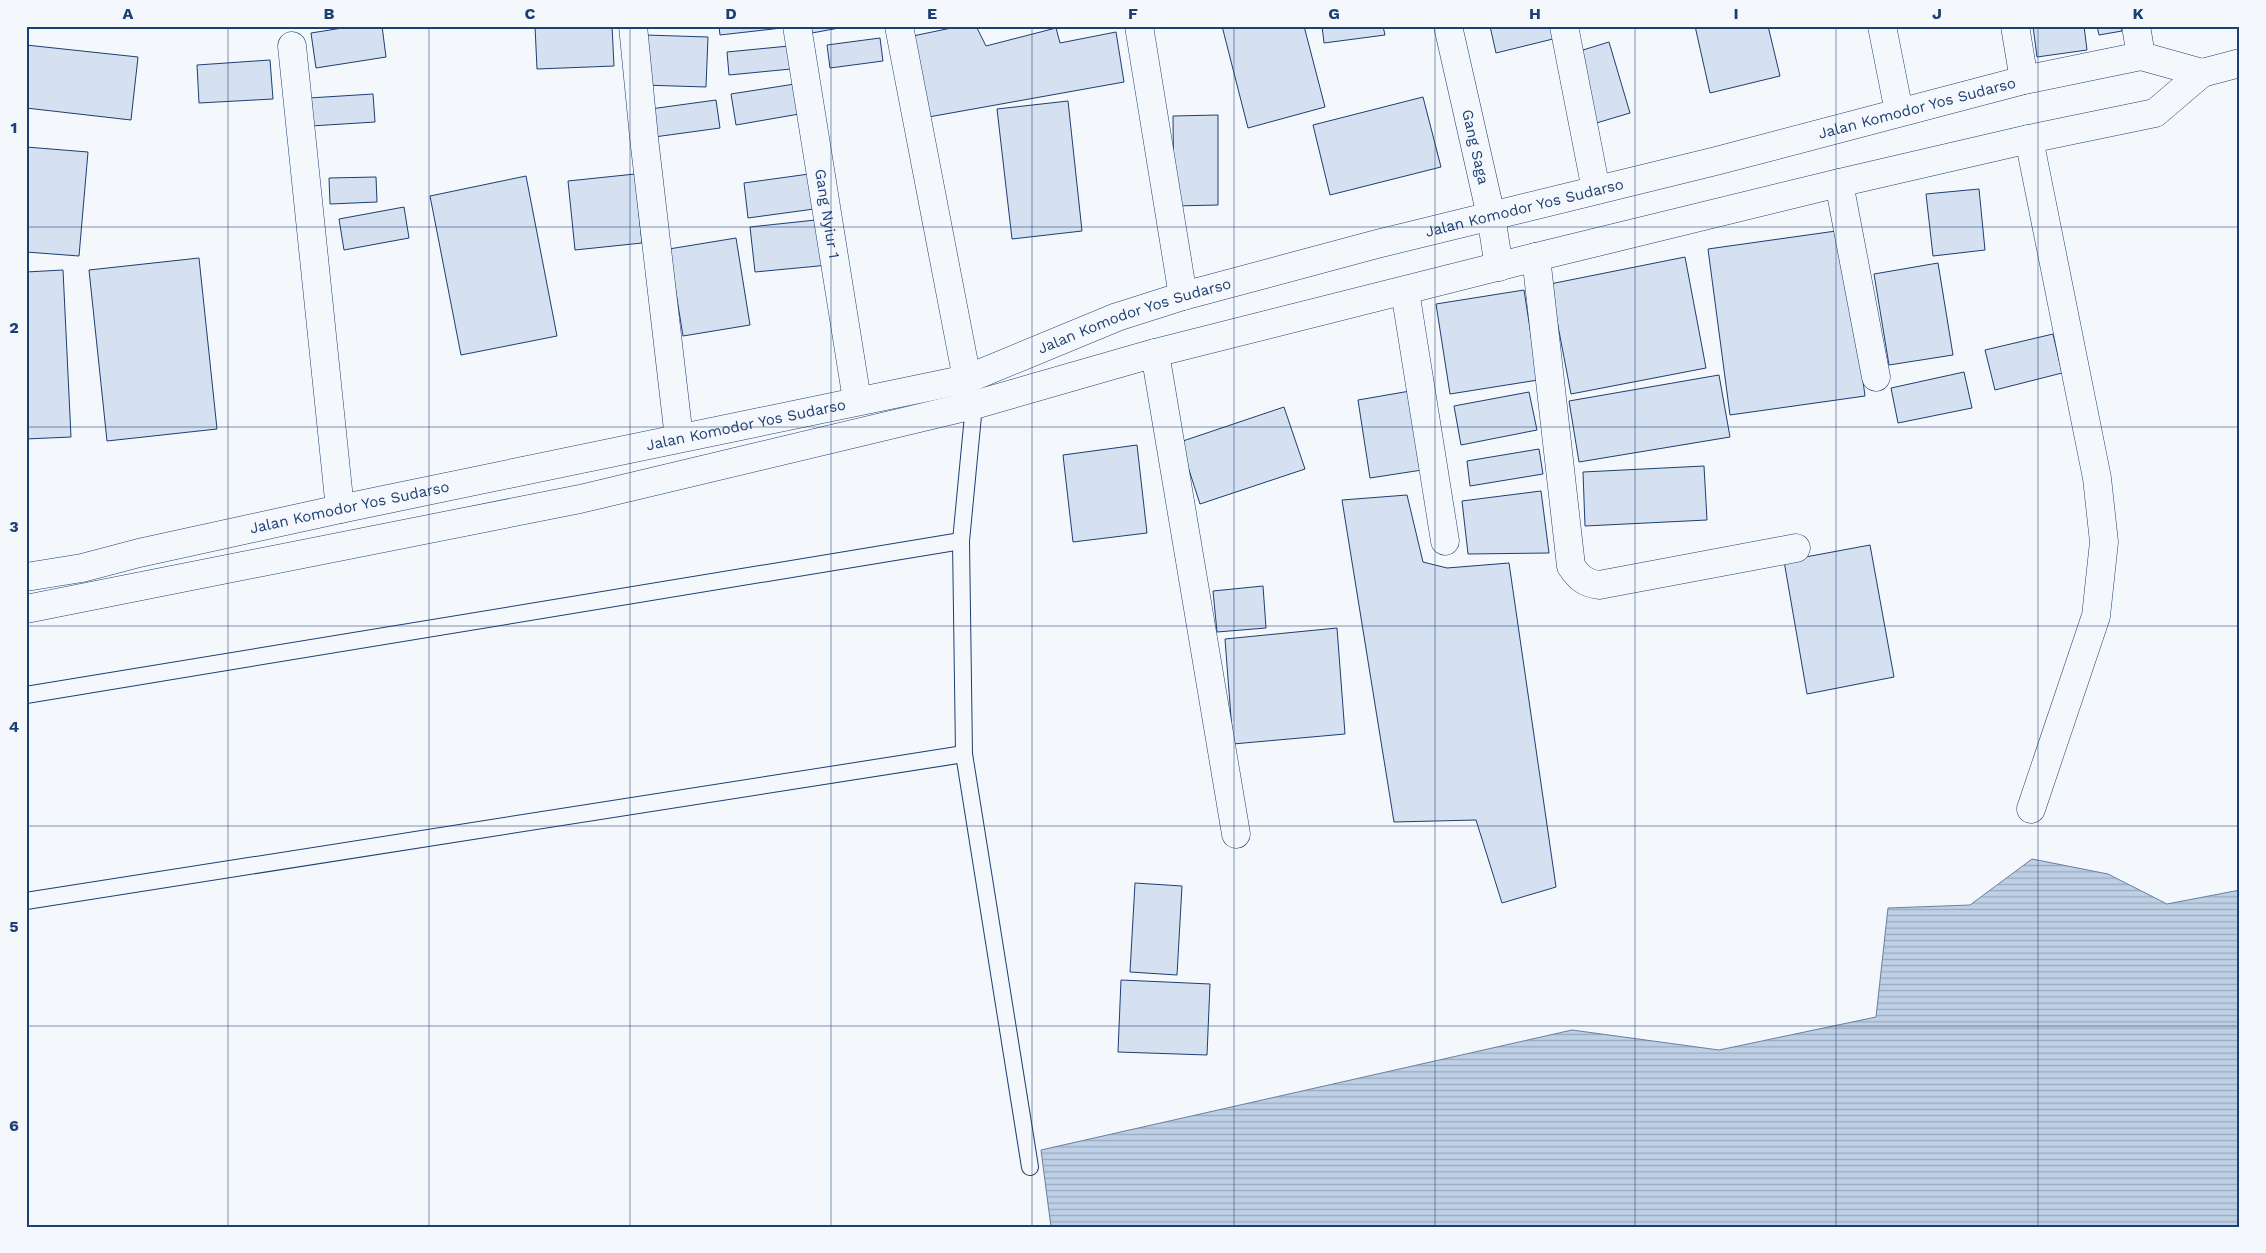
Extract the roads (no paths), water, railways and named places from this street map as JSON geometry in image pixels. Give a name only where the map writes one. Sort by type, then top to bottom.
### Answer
[{"type":"main road","points":[[632,26],[679,438]]},
{"type":"main road","name":"Gang Nyiur 1","points":[[797,26],[857,400]]},
{"type":"main road","points":[[899,26],[967,378]]},
{"type":"main road","points":[[1138,26],[1183,296]]},
{"type":"main road","name":"Gang Saga","points":[[1448,26],[1491,216],[1499,266]]},
{"type":"main road","points":[[1564,26],[1594,183]]},
{"type":"main road","points":[[1882,26],[1899,112]]},
{"type":"main road","points":[[2015,26],[2024,80]]},
{"type":"main road","points":[[2136,26],[2142,56]]},
{"type":"main road","points":[[292,46],[340,509]]},
{"type":"main road","name":"Jalan Komodor Yos Sudarso","points":[[26,577],[82,568],[139,553],[340,509],[967,378],[1117,317],[1183,296],[1377,244],[1491,216],[1594,183],[1716,161],[2024,80],[2142,56],[2202,73]]},
{"type":"main road","points":[[26,609],[580,499],[974,405],[1155,353],[1499,266],[1839,183],[2155,112],[2202,73],[2240,63]]},
{"type":"main road","points":[[2029,139],[2097,478],[2104,542],[2096,616],[2030,809]]},
{"type":"main road","points":[[1839,183],[1876,377]]},
{"type":"main road","points":[[1536,257],[1571,566],[1577,574],[1585,582],[1599,585],[1796,548]]},
{"type":"main road","points":[[1405,291],[1445,541]]},
{"type":"main road","points":[[1155,353],[1236,834]]},
{"type":"lane","points":[[974,405],[961,541],[964,754],[1030,1167]]},
{"type":"lane","points":[[26,695],[961,541]]},
{"type":"lane","points":[[26,901],[964,754]]},
{"type":"water","points":[[2032,859],[2108,874],[2167,904],[2240,890],[2240,1227],[1051,1227],[1041,1150],[1572,1030],[1719,1050],[1876,1017],[1888,908],[1970,905]]}]
